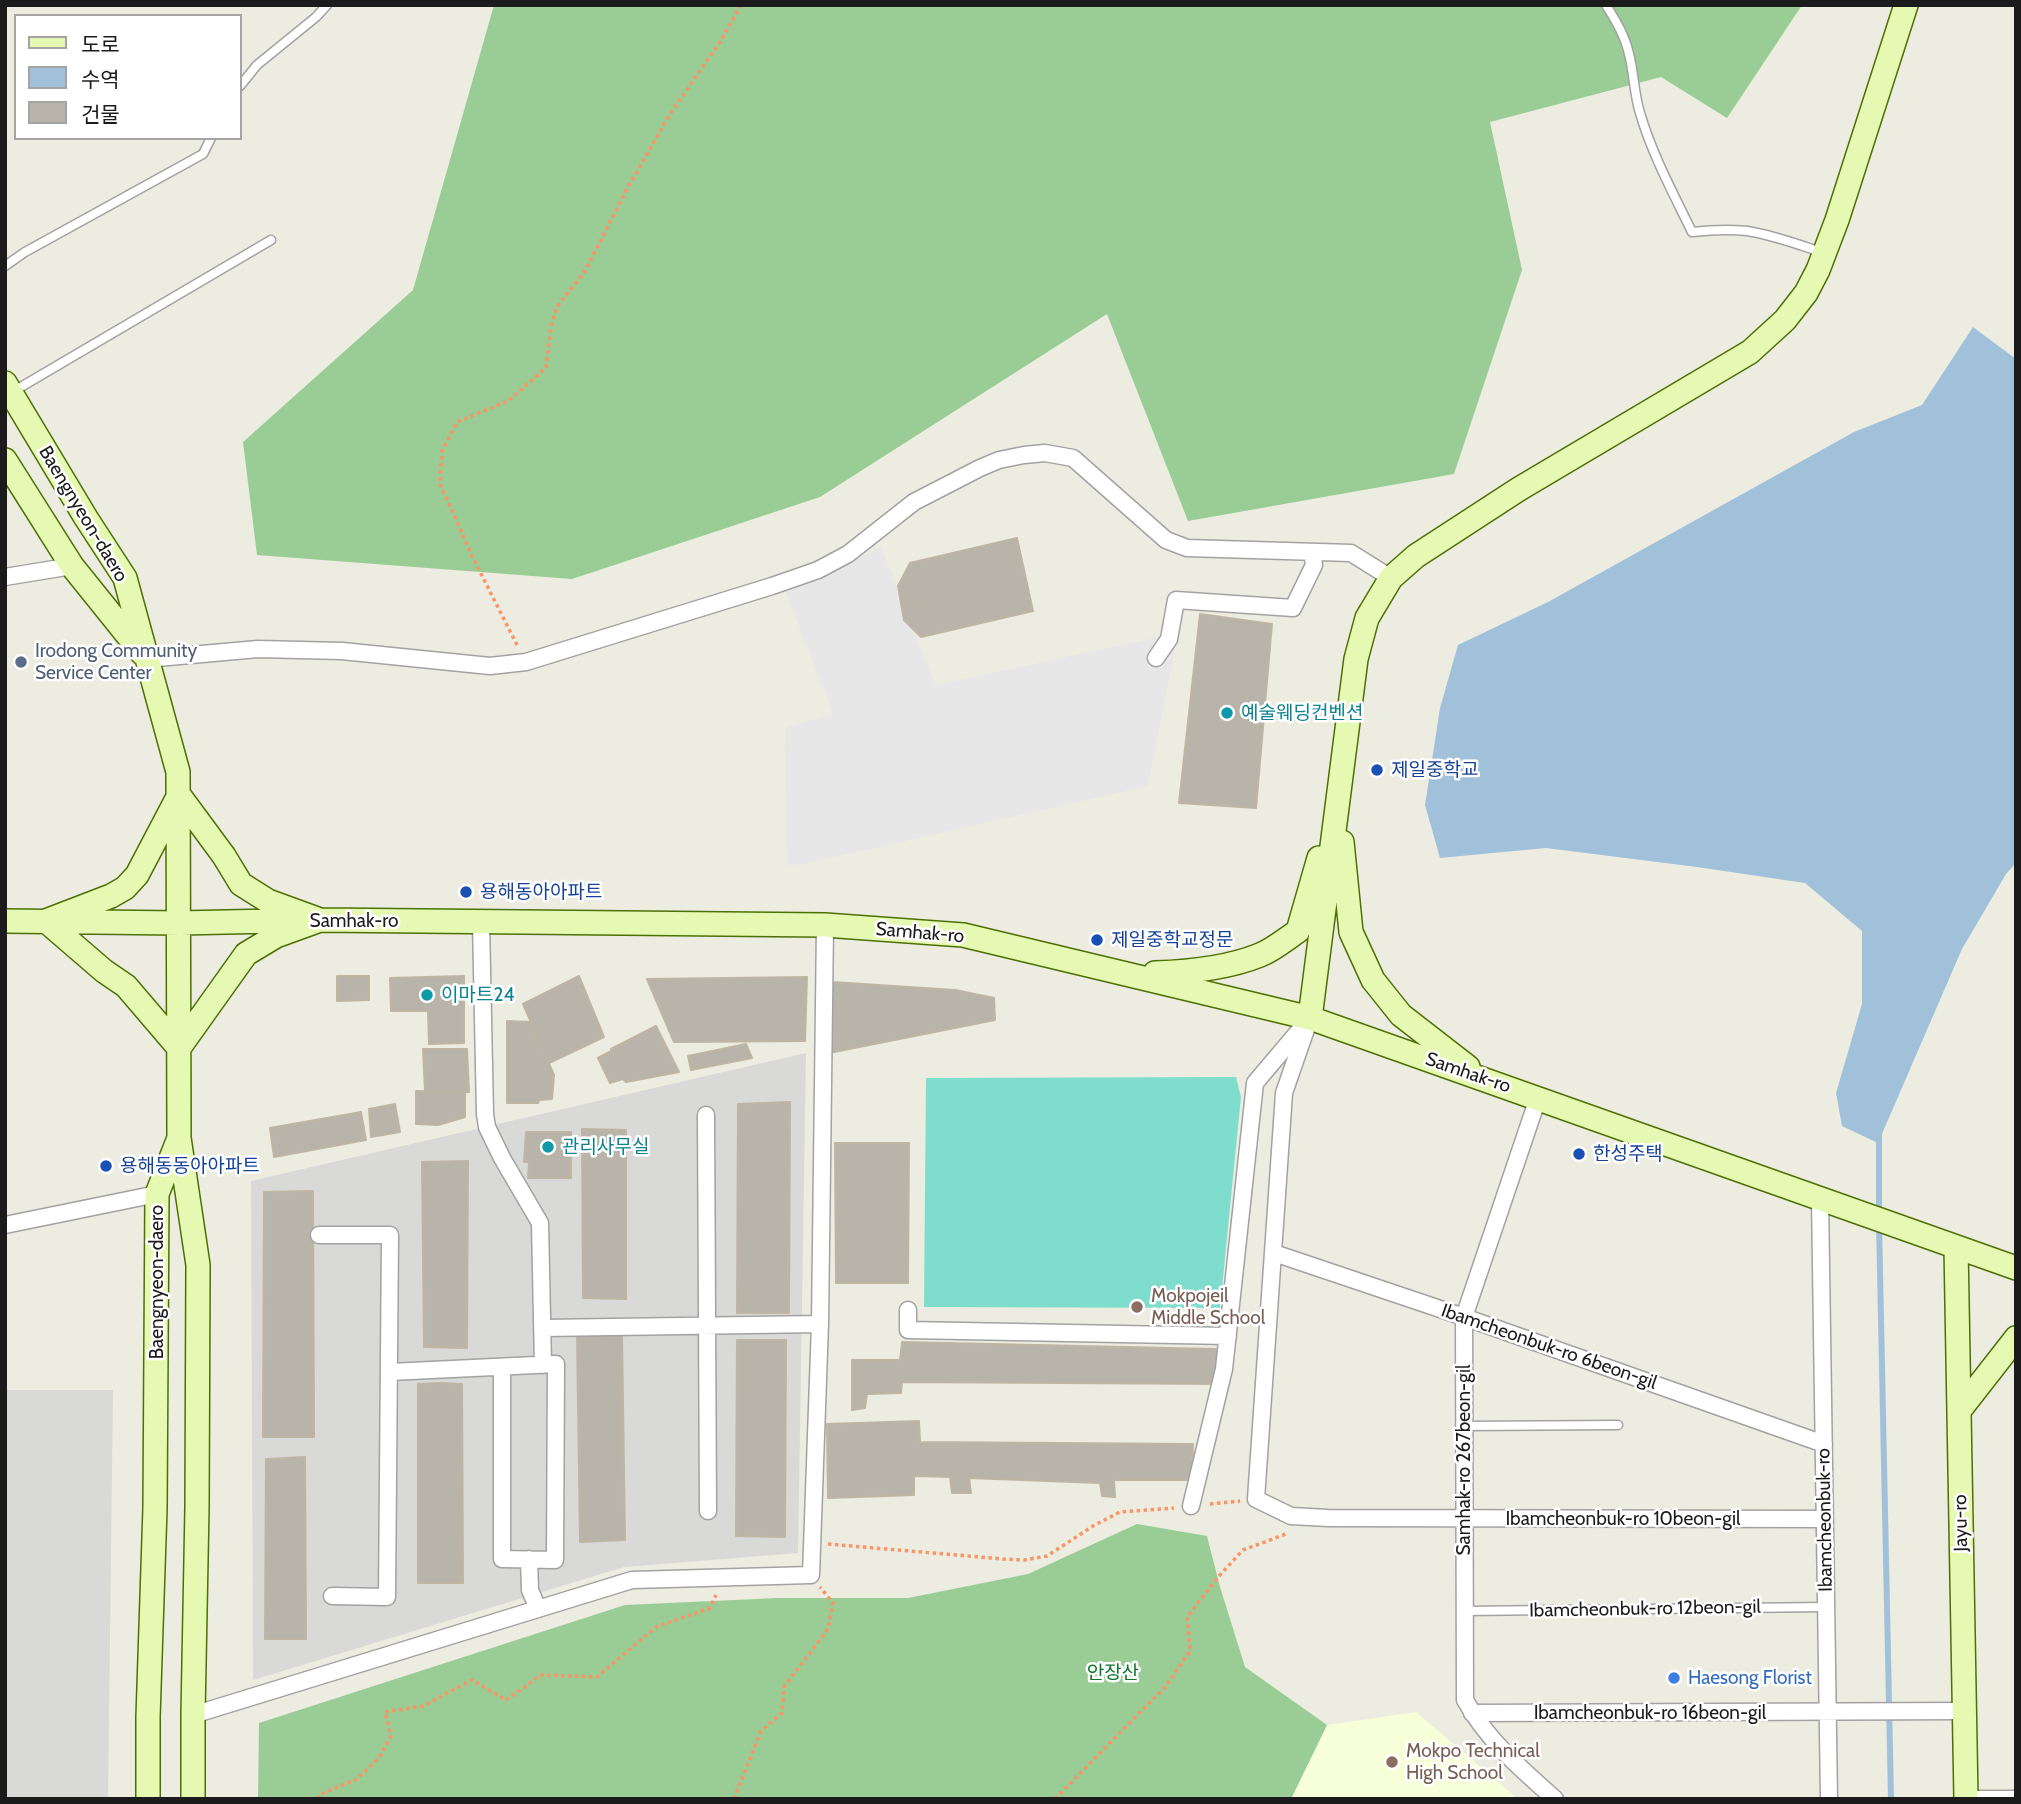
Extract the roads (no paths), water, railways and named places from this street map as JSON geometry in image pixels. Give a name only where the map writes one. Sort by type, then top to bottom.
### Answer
[{"type":"street","points":[[1274,1253],[1284,1093],[1310,1018],[1356,659],[1367,618],[1391,578],[1416,556],[1519,489],[1750,352],[1785,320],[1812,282],[1837,220],[1906,5]]},
{"type":"street","name":"Baengnyeon-daero","points":[[8,388],[125,578],[146,659]]},
{"type":"street","points":[[179,1138],[178,772],[146,659],[258,649],[342,651],[490,666],[526,663],[818,570],[848,554],[914,502],[950,482],[989,464],[1045,453],[1073,458],[1166,540],[1187,548],[1351,553],[1391,578]]},
{"type":"street","name":"Baengnyeon-daero","points":[[5,460],[72,566],[146,659]]},
{"type":"street","points":[[1156,658],[1169,639],[1176,600],[1293,608],[1314,565],[1312,552]]},
{"type":"street","points":[[5,577],[72,566]]},
{"type":"street","points":[[179,795],[225,856],[242,884],[268,901],[320,920]]},
{"type":"street","points":[[179,795],[137,875],[125,888],[47,921],[104,971],[126,986],[179,1048]]},
{"type":"street","points":[[1126,974],[1182,972],[1231,964],[1261,955],[1298,931],[1338,798]]},
{"type":"street","points":[[1338,798],[1351,932],[1373,980],[1401,1015],[1482,1078]]},
{"type":"street","points":[[179,1048],[246,954],[276,936],[320,920]]},
{"type":"street","name":"Samhak-ro","points":[[5,921],[180,923],[320,920],[825,925],[963,935],[1310,1018],[1956,1247]]},
{"type":"street","points":[[481,922],[485,1114],[487,1126],[502,1158],[540,1223],[542,1365]]},
{"type":"street","points":[[193,1715],[632,1580],[811,1575],[820,1324],[825,925]]},
{"type":"street","points":[[1191,1506],[1224,1369],[1255,1083],[1310,1018]]},
{"type":"street","name":"Samhak-ro 267beon-gil","points":[[1538,1098],[1464,1317],[1465,1700],[1506,1756],[1555,1799]]},
{"type":"street","points":[[706,1115],[708,1511]]},
{"type":"street","name":"Baengnyeon-daero","points":[[148,1799],[155,1508],[157,1194],[179,1138]]},
{"type":"street","name":"Baengnyeon-daero","points":[[179,1138],[198,1265],[198,1493],[193,1799]]},
{"type":"street","points":[[5,1225],[157,1194]]},
{"type":"street","name":"Ibamcheonbuk-ro","points":[[1820,1199],[1829,1799]]},
{"type":"street","points":[[319,1235],[390,1235],[387,1597],[332,1597]]},
{"type":"street","points":[[1956,1247],[2016,1268]]},
{"type":"street","name":"Jayu-ro","points":[[1956,1247],[1966,1799]]},
{"type":"street","name":"Ibamcheonbuk-ro 6beon-gil","points":[[1274,1253],[1824,1444]]},
{"type":"street","name":"Ibamcheonbuk-ro 10beon-gil","points":[[1274,1253],[1256,1500],[1291,1516],[1328,1518],[1825,1519]]},
{"type":"street","points":[[908,1310],[908,1330],[1228,1336]]},
{"type":"street","points":[[543,1328],[820,1324]]},
{"type":"street","points":[[1959,1411],[2016,1338]]},
{"type":"street","points":[[390,1371],[556,1364],[555,1560],[502,1559],[502,1367]]},
{"type":"street","points":[[529,1559],[530,1590],[538,1609]]},
{"type":"street","name":"Ibamcheonbuk-ro 16beon-gil","points":[[1472,1713],[1964,1711]]},
{"type":"street","points":[[1973,1799],[2016,1798]]},
{"type":"lane","points":[[242,84],[257,65],[327,5]]},
{"type":"lane","points":[[1606,5],[1621,28],[1627,46],[1639,108],[1653,148],[1692,232],[1747,231],[1774,236],[1824,253]]},
{"type":"lane","points":[[5,266],[25,252],[204,154],[210,140]]},
{"type":"lane","points":[[8,388],[271,240]]},
{"type":"lane","points":[[1464,1426],[1618,1425]]},
{"type":"lane","name":"Ibamcheonbuk-ro 12beon-gil","points":[[1464,1611],[1826,1607]]},
{"type":"water","points":[[1973,327],[2016,359],[2016,863],[2006,874],[1962,949],[1878,1143],[1842,1126],[1836,1093],[1862,1004],[1862,931],[1805,883],[1546,848],[1440,858],[1425,805],[1440,708],[1458,645],[1548,602],[1854,432],[1922,405]]},
{"type":"waterway","points":[[1879,1132],[1879,1212]]},
{"type":"waterway","points":[[1879,1223],[1891,1799]]},
{"type":"place","name":"Irodong Community Service Center","points":[[21,662]]},
{"type":"place","name":"예술웨딩컨벤션","points":[[1227,713]]},
{"type":"place","name":"제일중학교","points":[[1377,770]]},
{"type":"place","name":"용해동아아파트","points":[[466,892]]},
{"type":"place","name":"제일중학교정문","points":[[1097,940]]},
{"type":"place","name":"이마트24","points":[[427,995]]},
{"type":"place","name":"관리사무실","points":[[548,1147]]},
{"type":"place","name":"한성주택","points":[[1579,1154]]},
{"type":"place","name":"용해동동아아파트","points":[[106,1166]]},
{"type":"place","name":"Mokpojeil Middle School","points":[[1137,1307]]},
{"type":"place","name":"Haesong Florist","points":[[1674,1678]]},
{"type":"place","name":"Mokpo Technical High School","points":[[1392,1762]]},
{"type":"park label","name":"안장산","points":[[1113,1673]]}]
